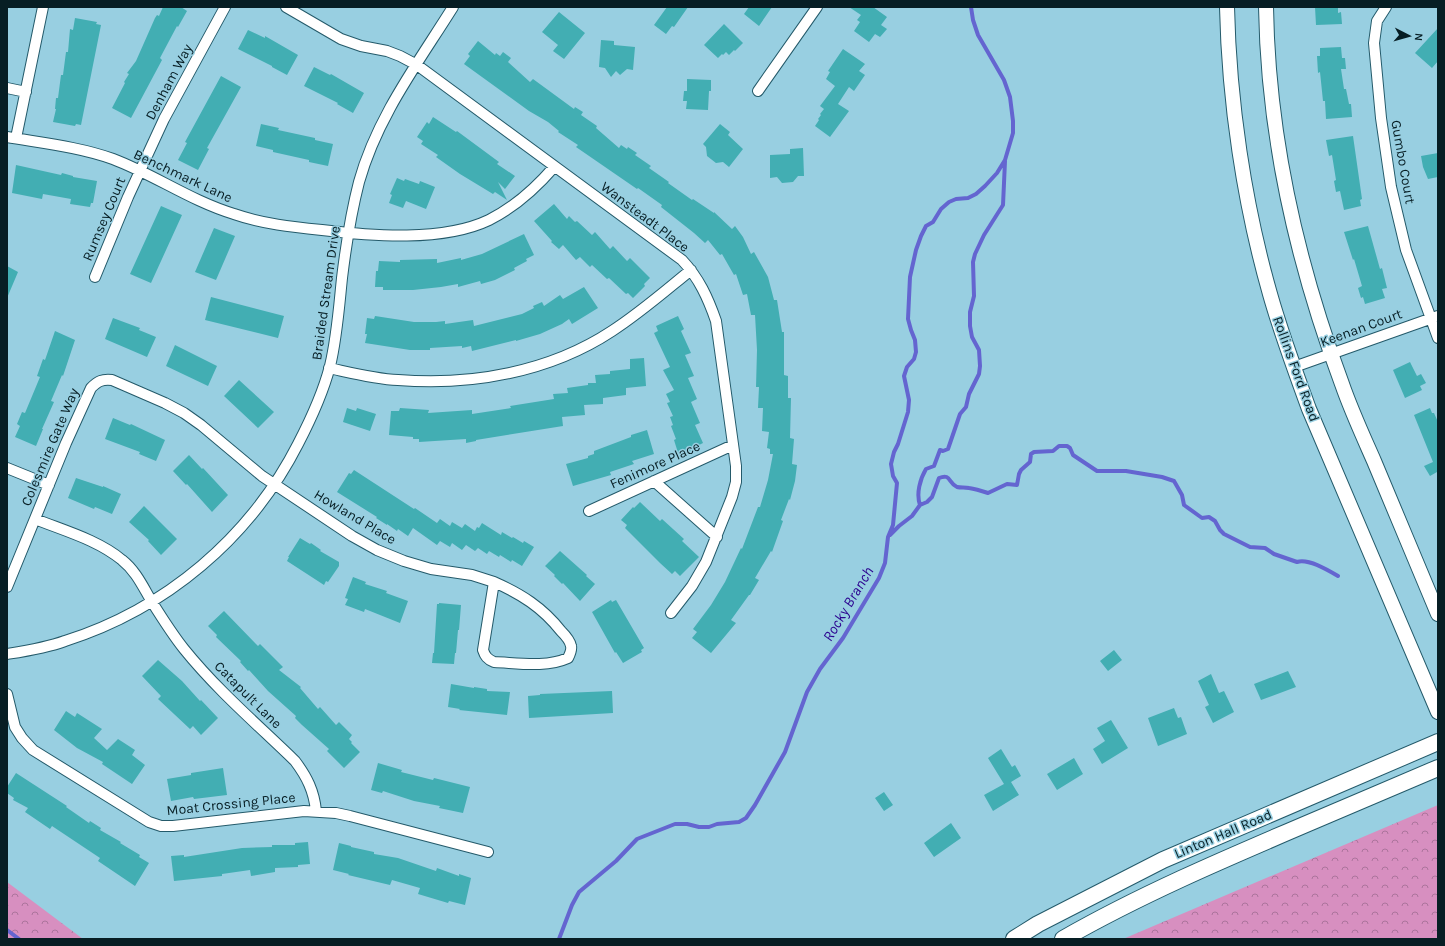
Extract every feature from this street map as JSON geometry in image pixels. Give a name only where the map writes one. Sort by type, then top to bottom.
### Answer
[{"type":"main road","name":"Rollins Ford Road","points":[[1227,7],[1235,115],[1250,209],[1270,294],[1309,409],[1438,712]]},
{"type":"main road","points":[[1266,7],[1269,74],[1275,127],[1286,196],[1302,263],[1342,386],[1438,614]]},
{"type":"main road","name":"Linton Hall Road","points":[[1014,939],[1044,921],[1162,860],[1438,742]]},
{"type":"main road","name":"Linton Hall Road","points":[[1063,939],[1142,896],[1215,862],[1438,768]]},
{"type":"street","points":[[11,138],[26,92],[44,7]]},
{"type":"street","name":"Denham Way","points":[[140,171],[164,120],[225,7]]},
{"type":"street","name":"Wansteadt Place","points":[[286,7],[341,38],[361,46],[387,51],[417,65],[682,260],[701,285],[710,302],[716,322],[736,466],[736,482],[732,498],[706,562],[692,586],[671,613]]},
{"type":"street","name":"Braided Stream Drive","points":[[7,654],[45,647],[95,631],[152,601],[186,579],[212,558],[236,534],[258,508],[275,484],[290,460],[311,419],[329,368],[339,319],[342,278],[348,233],[359,181],[371,148],[388,111],[453,7]]},
{"type":"street","points":[[758,91],[818,7]]},
{"type":"street","name":"Gumbo Court","points":[[1386,7],[1377,21],[1374,43],[1381,118],[1391,187],[1406,250],[1434,317],[1438,338]]},
{"type":"street","points":[[7,88],[26,92]]},
{"type":"street","name":"Benchmark Lane","points":[[11,138],[86,151],[113,159],[200,201],[233,214],[272,225],[378,236],[445,232],[472,226],[488,220],[508,210],[525,197],[554,167]]},
{"type":"street","name":"Rumsey Court","points":[[95,277],[140,171]]},
{"type":"street","points":[[329,368],[396,380],[431,382],[497,375],[526,369],[560,358],[583,348],[611,332],[638,314],[691,270]]},
{"type":"street","name":"Keenan Court","points":[[1294,368],[1434,317]]},
{"type":"street","name":"Colesmire Gate Way","points":[[7,587],[91,388],[97,382],[104,379],[112,380],[184,413],[201,425],[262,476],[275,484]]},
{"type":"street","name":"Fenimore Place","points":[[589,511],[733,446]]},
{"type":"street","points":[[7,468],[49,485]]},
{"type":"street","points":[[654,481],[717,537]]},
{"type":"street","name":"Howland Place","points":[[275,484],[352,536],[377,550],[404,561],[431,569],[472,576],[494,582],[518,593],[537,606],[554,622],[569,641],[571,652],[568,658],[560,662],[548,664],[494,662],[485,656],[483,650],[494,582]]},
{"type":"street","name":"Catapult Lane","points":[[35,519],[96,543],[112,552],[137,575],[166,626],[185,650],[222,690],[303,771],[310,784],[315,799],[316,811]]},
{"type":"street","name":"Moat Crossing Place","points":[[7,694],[15,727],[22,738],[33,750],[149,822],[161,826],[316,811],[350,816],[488,852]]},
{"type":"green space","points":[[1438,805],[1438,939],[1123,939]]},
{"type":"green space","points":[[7,882],[83,939],[7,939]]},
{"type":"building","points":[[163,7],[181,7],[187,11],[160,58],[162,60],[131,118],[112,108],[129,74],[127,73],[136,61],[155,18],[157,15],[159,16]]},
{"type":"building","points":[[667,7],[688,7],[674,27],[672,26],[666,34],[654,25]]},
{"type":"building","points":[[749,7],[772,7],[759,26],[744,14]]},
{"type":"building","points":[[849,7],[873,7],[887,17],[881,25],[887,29],[880,37],[875,34],[869,42],[854,31],[860,22],[857,20],[861,15]]},
{"type":"building","points":[[1315,7],[1338,7],[1338,13],[1341,12],[1342,24],[1316,25]]},
{"type":"building","points":[[559,12],[585,33],[564,59],[553,51],[558,45],[542,32]]},
{"type":"building","points":[[75,18],[97,22],[96,24],[101,25],[81,125],[76,124],[75,126],[53,122],[56,109],[56,98],[58,98],[61,75],[63,75],[66,52],[68,52],[70,29],[73,30]]},
{"type":"building","points":[[724,24],[743,43],[729,55],[726,52],[718,58],[704,45]]},
{"type":"building","points":[[1438,28],[1438,61],[1432,68],[1415,53]]},
{"type":"building","points":[[248,30],[265,38],[265,36],[298,55],[287,75],[238,49]]},
{"type":"building","points":[[601,40],[614,41],[614,45],[635,47],[633,70],[627,69],[620,75],[616,71],[611,77],[605,68],[599,67]]},
{"type":"building","points":[[478,41],[495,55],[496,53],[500,56],[503,52],[511,58],[508,62],[530,82],[533,79],[574,109],[575,107],[583,112],[581,115],[597,126],[596,128],[619,148],[621,145],[627,149],[628,147],[637,153],[635,155],[651,166],[649,168],[669,182],[668,183],[692,200],[693,199],[714,212],[732,229],[735,226],[743,237],[751,254],[754,252],[768,277],[774,300],[777,300],[782,332],[784,332],[784,375],[788,376],[788,398],[791,398],[790,438],[794,439],[792,464],[797,465],[795,481],[790,500],[789,499],[781,520],[783,521],[772,552],[771,551],[755,578],[759,580],[750,595],[731,620],[736,623],[711,653],[692,638],[697,632],[693,629],[711,605],[725,582],[741,548],[742,549],[758,507],[760,507],[768,480],[773,454],[770,454],[770,449],[767,448],[769,432],[762,431],[763,408],[758,408],[759,387],[756,387],[757,350],[755,315],[751,315],[747,294],[743,295],[736,274],[734,275],[722,254],[720,255],[708,240],[705,243],[661,207],[662,205],[576,147],[578,145],[558,132],[559,131],[548,122],[529,111],[464,64],[470,56],[468,54]]},
{"type":"building","points":[[1341,47],[1342,58],[1345,58],[1346,69],[1341,69],[1344,89],[1346,89],[1349,104],[1351,104],[1352,117],[1326,119],[1325,101],[1323,101],[1320,72],[1318,73],[1317,56],[1320,56],[1320,48]]},
{"type":"building","points":[[843,49],[865,64],[859,71],[865,75],[854,91],[849,87],[838,104],[849,111],[830,137],[815,126],[824,109],[820,106],[835,86],[826,79],[830,72],[828,71]]},
{"type":"building","points":[[314,67],[330,75],[331,74],[364,93],[353,113],[337,104],[338,103],[304,86]]},
{"type":"building","points":[[221,76],[241,87],[207,148],[209,149],[198,170],[178,160],[187,143],[185,142]]},
{"type":"building","points":[[687,79],[711,80],[708,110],[686,109],[687,101],[683,101],[684,91],[687,91]]},
{"type":"building","points":[[433,117],[456,132],[457,131],[499,162],[497,164],[515,176],[505,189],[498,182],[507,200],[495,192],[493,194],[460,174],[436,157],[438,155],[421,144],[423,141],[417,137],[427,122],[429,124]]},
{"type":"building","points":[[261,124],[279,128],[278,130],[315,138],[315,140],[333,144],[328,166],[273,152],[273,150],[256,146]]},
{"type":"building","points":[[720,124],[730,132],[728,135],[743,149],[729,167],[723,162],[716,163],[707,156],[706,147],[703,144]]},
{"type":"building","points":[[1353,136],[1362,199],[1360,200],[1361,206],[1344,210],[1340,191],[1336,192],[1334,181],[1336,180],[1332,155],[1329,156],[1326,140]]},
{"type":"building","points":[[803,148],[804,176],[798,176],[793,182],[782,183],[777,177],[770,178],[770,155],[790,154],[790,149]]},
{"type":"building","points":[[1438,153],[1438,177],[1428,179],[1423,167],[1421,156]]},
{"type":"building","points":[[16,165],[97,181],[93,203],[91,203],[90,207],[70,204],[71,199],[43,194],[42,199],[12,193]]},
{"type":"building","points":[[397,178],[419,184],[420,181],[435,187],[426,209],[406,201],[403,208],[389,203],[392,195],[390,194]]},
{"type":"building","points":[[554,204],[567,219],[569,216],[575,222],[577,221],[592,235],[595,232],[610,249],[613,246],[627,261],[630,258],[650,278],[644,284],[645,286],[633,298],[628,293],[626,294],[609,278],[607,279],[592,265],[590,267],[580,257],[576,260],[563,245],[559,249],[551,242],[552,241],[534,221]]},
{"type":"building","points":[[161,206],[182,215],[151,283],[130,274]]},
{"type":"building","points":[[1368,226],[1387,288],[1382,289],[1385,298],[1365,304],[1363,297],[1361,298],[1358,288],[1362,286],[1344,232]]},
{"type":"building","points":[[214,228],[235,236],[216,280],[195,272]]},
{"type":"building","points":[[524,234],[534,255],[526,259],[527,261],[514,268],[515,270],[495,280],[481,284],[480,281],[458,287],[458,284],[413,290],[383,290],[383,287],[375,287],[376,271],[378,271],[379,261],[400,262],[400,260],[437,259],[437,263],[461,258],[461,260],[482,254]]},
{"type":"building","points":[[7,266],[18,272],[7,298]]},
{"type":"building","points":[[584,287],[598,308],[572,324],[569,319],[562,324],[540,334],[516,341],[472,351],[471,346],[462,348],[462,346],[430,348],[430,350],[410,350],[365,343],[367,334],[365,334],[367,318],[374,319],[375,316],[414,322],[445,321],[445,324],[473,320],[474,326],[522,314],[534,308],[533,306],[542,302],[544,306],[560,295],[563,299]]},
{"type":"building","points":[[211,297],[284,316],[278,338],[205,320]]},
{"type":"building","points":[[678,316],[684,329],[681,331],[691,353],[685,355],[694,376],[688,378],[697,399],[691,402],[700,423],[695,425],[703,443],[695,447],[696,449],[679,456],[674,440],[676,439],[671,426],[673,425],[670,417],[673,416],[667,403],[670,402],[666,394],[674,390],[663,370],[670,367],[654,333],[658,331],[656,326]]},
{"type":"building","points":[[113,318],[140,328],[139,330],[156,337],[147,357],[105,339]]},
{"type":"building","points":[[55,331],[75,340],[63,376],[62,375],[51,401],[54,402],[36,446],[15,437],[20,426],[17,424],[22,412],[25,413],[40,377],[37,376],[43,359],[45,360]]},
{"type":"building","points":[[175,345],[217,366],[208,386],[166,366]]},
{"type":"building","points":[[644,358],[646,386],[626,388],[626,395],[603,398],[603,404],[584,405],[585,415],[562,417],[563,426],[476,440],[466,443],[466,439],[419,442],[419,439],[413,439],[413,437],[389,435],[391,411],[399,411],[400,408],[429,410],[428,413],[472,410],[472,414],[511,408],[510,406],[554,399],[553,394],[568,393],[567,388],[588,385],[588,383],[596,383],[595,375],[610,374],[610,371],[630,369],[630,359]]},
{"type":"building","points":[[1410,362],[1417,376],[1421,374],[1426,383],[1420,386],[1422,390],[1405,398],[1393,370]]},
{"type":"building","points":[[239,380],[274,412],[258,428],[224,396]]},
{"type":"building","points":[[347,408],[356,411],[357,408],[376,414],[370,431],[343,422]]},
{"type":"building","points":[[1430,408],[1438,422],[1438,474],[1437,472],[1430,476],[1424,466],[1433,462],[1414,415]]},
{"type":"building","points":[[113,418],[130,425],[131,424],[165,440],[156,461],[139,454],[140,452],[105,439]]},
{"type":"building","points":[[647,430],[654,454],[632,461],[634,464],[610,472],[611,475],[573,486],[566,464],[588,458],[588,456],[594,454],[594,451],[631,437],[631,435]]},
{"type":"building","points":[[189,455],[228,495],[212,512],[173,471]]},
{"type":"building","points":[[354,470],[437,523],[440,519],[450,526],[452,522],[462,528],[465,524],[475,531],[482,523],[501,535],[502,532],[534,547],[522,566],[512,560],[511,562],[500,555],[499,557],[489,551],[487,554],[478,548],[475,551],[466,545],[462,550],[452,543],[450,547],[440,541],[437,545],[413,528],[408,536],[398,529],[397,531],[387,525],[337,492],[349,473],[351,474]]},
{"type":"building","points":[[76,478],[103,486],[121,494],[112,514],[95,507],[94,509],[68,498]]},
{"type":"building","points":[[640,502],[660,521],[662,519],[684,539],[682,541],[699,557],[680,576],[675,571],[672,574],[625,528],[627,525],[621,520]]},
{"type":"building","points":[[144,506],[177,539],[161,555],[148,541],[149,540],[129,522]]},
{"type":"building","points":[[300,538],[310,544],[311,543],[321,550],[320,551],[339,562],[339,566],[328,582],[326,581],[324,585],[287,561]]},
{"type":"building","points":[[560,551],[595,584],[580,601],[545,566]]},
{"type":"building","points":[[353,577],[366,582],[365,584],[387,591],[386,593],[408,601],[400,623],[365,609],[364,612],[345,605],[348,599],[345,598]]},
{"type":"building","points":[[611,600],[612,602],[616,600],[644,648],[641,650],[642,652],[623,663],[616,652],[615,653],[592,612]]},
{"type":"building","points":[[437,604],[461,605],[454,664],[432,663]]},
{"type":"building","points":[[224,611],[258,646],[260,644],[283,667],[279,670],[301,687],[300,688],[318,709],[320,707],[336,725],[339,722],[352,735],[349,739],[360,752],[344,768],[327,751],[329,749],[302,725],[295,718],[296,716],[268,691],[249,670],[248,671],[240,662],[241,661],[216,637],[217,635],[208,626]]},
{"type":"building","points":[[1114,650],[1122,660],[1108,671],[1100,661]]},
{"type":"building","points":[[158,660],[182,681],[218,718],[201,735],[193,726],[190,729],[158,699],[161,696],[142,676]]},
{"type":"building","points":[[1288,671],[1296,687],[1261,700],[1254,684]]},
{"type":"building","points":[[1211,674],[1219,693],[1224,691],[1234,712],[1213,723],[1205,707],[1209,705],[1198,681]]},
{"type":"building","points":[[451,684],[487,689],[487,691],[510,692],[507,715],[459,710],[460,709],[448,707]]},
{"type":"building","points":[[612,691],[613,713],[529,718],[528,696],[540,694]]},
{"type":"building","points":[[1174,708],[1178,718],[1181,717],[1187,734],[1158,746],[1148,718]]},
{"type":"building","points":[[66,711],[75,717],[77,713],[102,729],[94,738],[107,750],[118,739],[135,750],[132,755],[145,765],[132,784],[102,764],[103,762],[77,748],[54,730]]},
{"type":"building","points":[[1111,720],[1128,748],[1102,764],[1093,749],[1105,741],[1097,728]]},
{"type":"building","points":[[1001,749],[1012,767],[1015,765],[1021,776],[1011,782],[1019,795],[993,811],[984,795],[1004,784],[988,758]]},
{"type":"building","points":[[1074,758],[1083,774],[1057,790],[1047,774]]},
{"type":"building","points":[[378,763],[402,770],[401,772],[470,787],[463,813],[439,808],[440,806],[414,801],[383,791],[382,793],[371,790]]},
{"type":"building","points":[[223,768],[227,795],[194,799],[193,797],[171,801],[167,779],[191,775],[191,773]]},
{"type":"building","points":[[16,773],[67,806],[66,807],[89,823],[90,821],[101,828],[100,830],[121,842],[120,843],[140,855],[139,857],[149,863],[135,886],[98,861],[100,858],[52,826],[50,829],[25,812],[28,808],[13,800],[14,798],[7,793],[7,787]]},
{"type":"building","points":[[884,792],[893,805],[884,811],[875,798]]},
{"type":"building","points":[[951,823],[961,838],[934,857],[924,843]]},
{"type":"building","points":[[308,842],[310,864],[298,865],[298,867],[275,868],[275,872],[251,876],[250,870],[222,874],[222,876],[174,881],[171,856],[184,855],[184,857],[242,848],[272,847],[272,845],[295,845],[295,843]]},
{"type":"building","points":[[339,843],[374,852],[374,854],[398,858],[436,871],[437,868],[459,876],[459,874],[471,878],[465,905],[449,901],[448,903],[418,894],[420,888],[392,880],[390,885],[333,870]]},
{"type":"waterway","name":"Rocky Branch","points":[[559,939],[572,905],[579,892],[616,861],[637,839],[675,824],[709,827],[717,824],[739,822],[746,818],[785,752],[807,692],[820,669],[843,638],[879,578],[885,563],[888,537],[893,525],[897,483],[893,476],[891,464],[908,412],[909,400],[904,376],[907,367],[914,359],[916,352],[915,340],[908,319],[910,277],[916,250],[926,226],[933,222],[941,209],[949,202],[956,199],[968,198],[976,194],[997,173],[1005,160],[1013,133],[1010,97],[1004,80],[978,35],[973,20],[971,7]]},
{"type":"waterway","points":[[920,505],[918,496],[920,482],[924,473],[926,469],[934,466],[940,450],[943,451],[948,449],[960,414],[966,407],[969,394],[979,374],[979,350],[972,337],[970,326],[970,312],[974,296],[973,262],[984,235],[1003,205],[1005,161]]},
{"type":"waterway","points":[[890,535],[912,516],[920,505],[927,502],[932,497],[939,478],[946,477],[957,487],[972,488],[988,493],[1007,484],[1017,485],[1021,470],[1030,462],[1031,454],[1034,452],[1053,451],[1059,446],[1067,446],[1070,448],[1073,455],[1097,471],[1126,471],[1162,477],[1174,481],[1182,495],[1184,505],[1202,518],[1209,517],[1215,521],[1224,534],[1250,547],[1265,548],[1274,554],[1297,562],[1302,561],[1312,563],[1338,576]]},
{"type":"waterway","name":"Rocky Branch","points":[[7,930],[19,939]]}]
